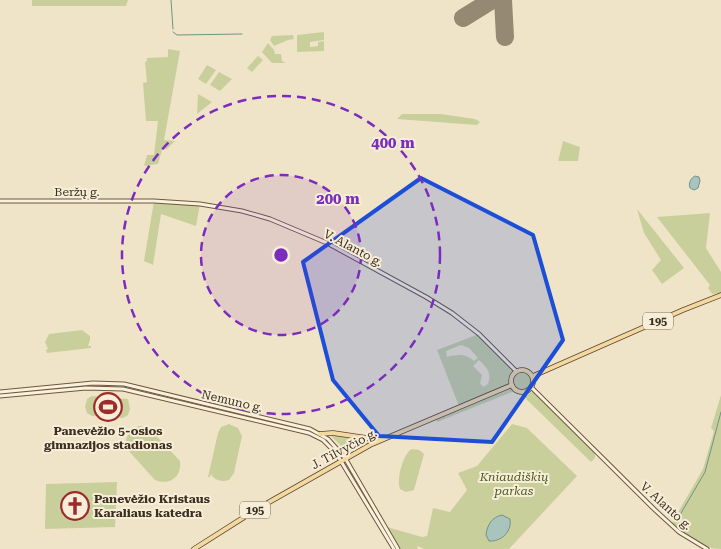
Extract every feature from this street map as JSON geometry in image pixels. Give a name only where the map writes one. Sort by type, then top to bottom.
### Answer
[{"type":"main road","name":"Beržų g.","points":[[0,201],[154,201]]},
{"type":"main road","name":"V. Alanto g.","points":[[154,201],[200,204],[242,211],[279,222],[315,237],[452,313],[479,334],[516,371]]},
{"type":"main road","name":"195","points":[[532,376],[703,301],[721,295]]},
{"type":"main road","points":[[512,385],[512,377],[516,371],[525,370],[532,376],[533,382],[531,387]]},
{"type":"main road","name":"Nemuno g.","points":[[0,394],[93,383],[124,384],[297,425],[320,434],[334,444],[398,549]]},
{"type":"main road","name":"195","points":[[512,385],[521,392],[527,391],[531,387]]},
{"type":"main road","name":"J. Tilvyčio g.","points":[[194,549],[343,459],[380,440],[512,385]]},
{"type":"main road","name":"V. Alanto g.","points":[[531,387],[661,516],[679,532],[707,549]]},
{"type":"main road","name":"Nemuno g.","points":[[0,394],[86,388],[123,389],[301,430],[323,440],[343,459],[394,549]]},
{"type":"main road","points":[[320,434],[340,434],[380,440]]},
{"type":"highlighted area","points":[[421,178],[533,235],[563,340],[492,442],[379,436],[333,380],[303,262]]},
{"type":"green space","points":[[32,0],[128,0],[126,6],[32,6]]},
{"type":"green space","points":[[324,32],[324,40],[310,42],[310,47],[318,46],[318,42],[324,41],[324,51],[297,52],[297,35]]},
{"type":"green space","points":[[293,35],[294,39],[274,46],[270,40],[272,36]]},
{"type":"green space","points":[[268,43],[275,54],[281,54],[282,61],[286,63],[272,63],[262,52]]},
{"type":"green space","points":[[168,49],[180,51],[164,140],[175,141],[167,149],[162,150],[158,164],[144,166],[147,155],[154,155],[158,121],[146,121],[143,83],[147,82],[145,62],[147,58],[168,57]]},
{"type":"green space","points":[[258,56],[263,60],[252,72],[247,68]]},
{"type":"green space","points":[[207,65],[216,70],[206,84],[198,79]]},
{"type":"green space","points":[[219,72],[232,79],[220,91],[210,85]]},
{"type":"green space","points":[[198,94],[212,102],[197,114]]},
{"type":"green space","points":[[402,114],[441,114],[475,119],[480,122],[477,125],[397,119]]},
{"type":"green space","points":[[563,141],[580,147],[578,161],[558,161]]},
{"type":"green space","points":[[154,201],[200,204],[196,226],[161,214],[153,265],[144,261]]},
{"type":"green space","points":[[637,209],[684,268],[662,284],[652,270],[661,260],[644,233]]},
{"type":"green space","points":[[710,213],[706,248],[721,272],[721,293],[712,294],[708,288],[710,285],[657,217]]},
{"type":"green space","points":[[82,330],[90,336],[88,346],[91,346],[91,348],[47,353],[46,350],[48,349],[45,342],[49,334]]},
{"type":"green space","points":[[479,334],[504,358],[511,368],[512,374],[508,384],[459,406],[437,350]],"holes":[[[461,345],[469,348],[478,358],[474,361],[462,355],[447,357],[446,351]],[[479,360],[489,373],[488,384],[483,387],[480,384],[482,375],[473,366]]]},
{"type":"green space","points":[[522,370],[529,373],[532,380],[529,387],[522,390],[515,387],[512,380],[515,373]]},
{"type":"green space","points":[[507,389],[520,393],[534,392],[595,453],[595,458],[591,462],[522,395],[512,392],[437,422],[436,418]]},
{"type":"green space","points":[[721,395],[721,549],[701,544],[672,523],[703,469],[714,431],[711,428]]},
{"type":"green space","name":"Panevėžio 5-osios gimnazijos stadionas","points":[[92,396],[128,399],[130,409],[128,415],[123,418],[92,416],[87,413],[85,407],[87,399]]},
{"type":"green space","points":[[229,424],[238,428],[242,436],[234,473],[229,480],[221,481],[211,474],[208,477],[218,433],[221,427]]},
{"type":"green space","name":"Kniaudiškių parkas","points":[[512,424],[527,428],[577,476],[509,549],[424,549],[418,546],[417,549],[400,549],[387,527],[422,537],[427,536],[433,508],[450,512],[467,490],[458,473],[477,466]]},
{"type":"green space","points":[[139,426],[149,428],[180,461],[177,476],[170,481],[160,482],[155,480],[127,449],[126,438],[132,430]]},
{"type":"green space","points":[[330,435],[341,436],[370,442],[347,452]]},
{"type":"green space","points":[[412,449],[419,450],[424,454],[414,490],[406,492],[400,489],[399,480],[403,461]]},
{"type":"green space","points":[[117,482],[115,527],[45,529],[46,484]]},
{"type":"water","points":[[695,176],[699,177],[700,181],[698,188],[694,190],[690,188],[689,184]]},
{"type":"water","points":[[502,515],[510,519],[507,532],[498,540],[489,541],[486,535],[489,525],[495,518]]},
{"type":"waterway","points":[[171,0],[173,29]]},
{"type":"waterway","points":[[173,32],[177,35],[242,34]]},
{"type":"waterway","points":[[677,520],[705,472],[721,412]]},
{"type":"runway","points":[[463,18],[492,0]]},
{"type":"runway","points":[[503,0],[505,37]]},
{"type":"place","name":"Panevėžio 5-osios gimnazijos stadionas","points":[[108,407]]},
{"type":"place","name":"Panevėžio Kristaus Karaliaus katedra","points":[[75,506]]}]
